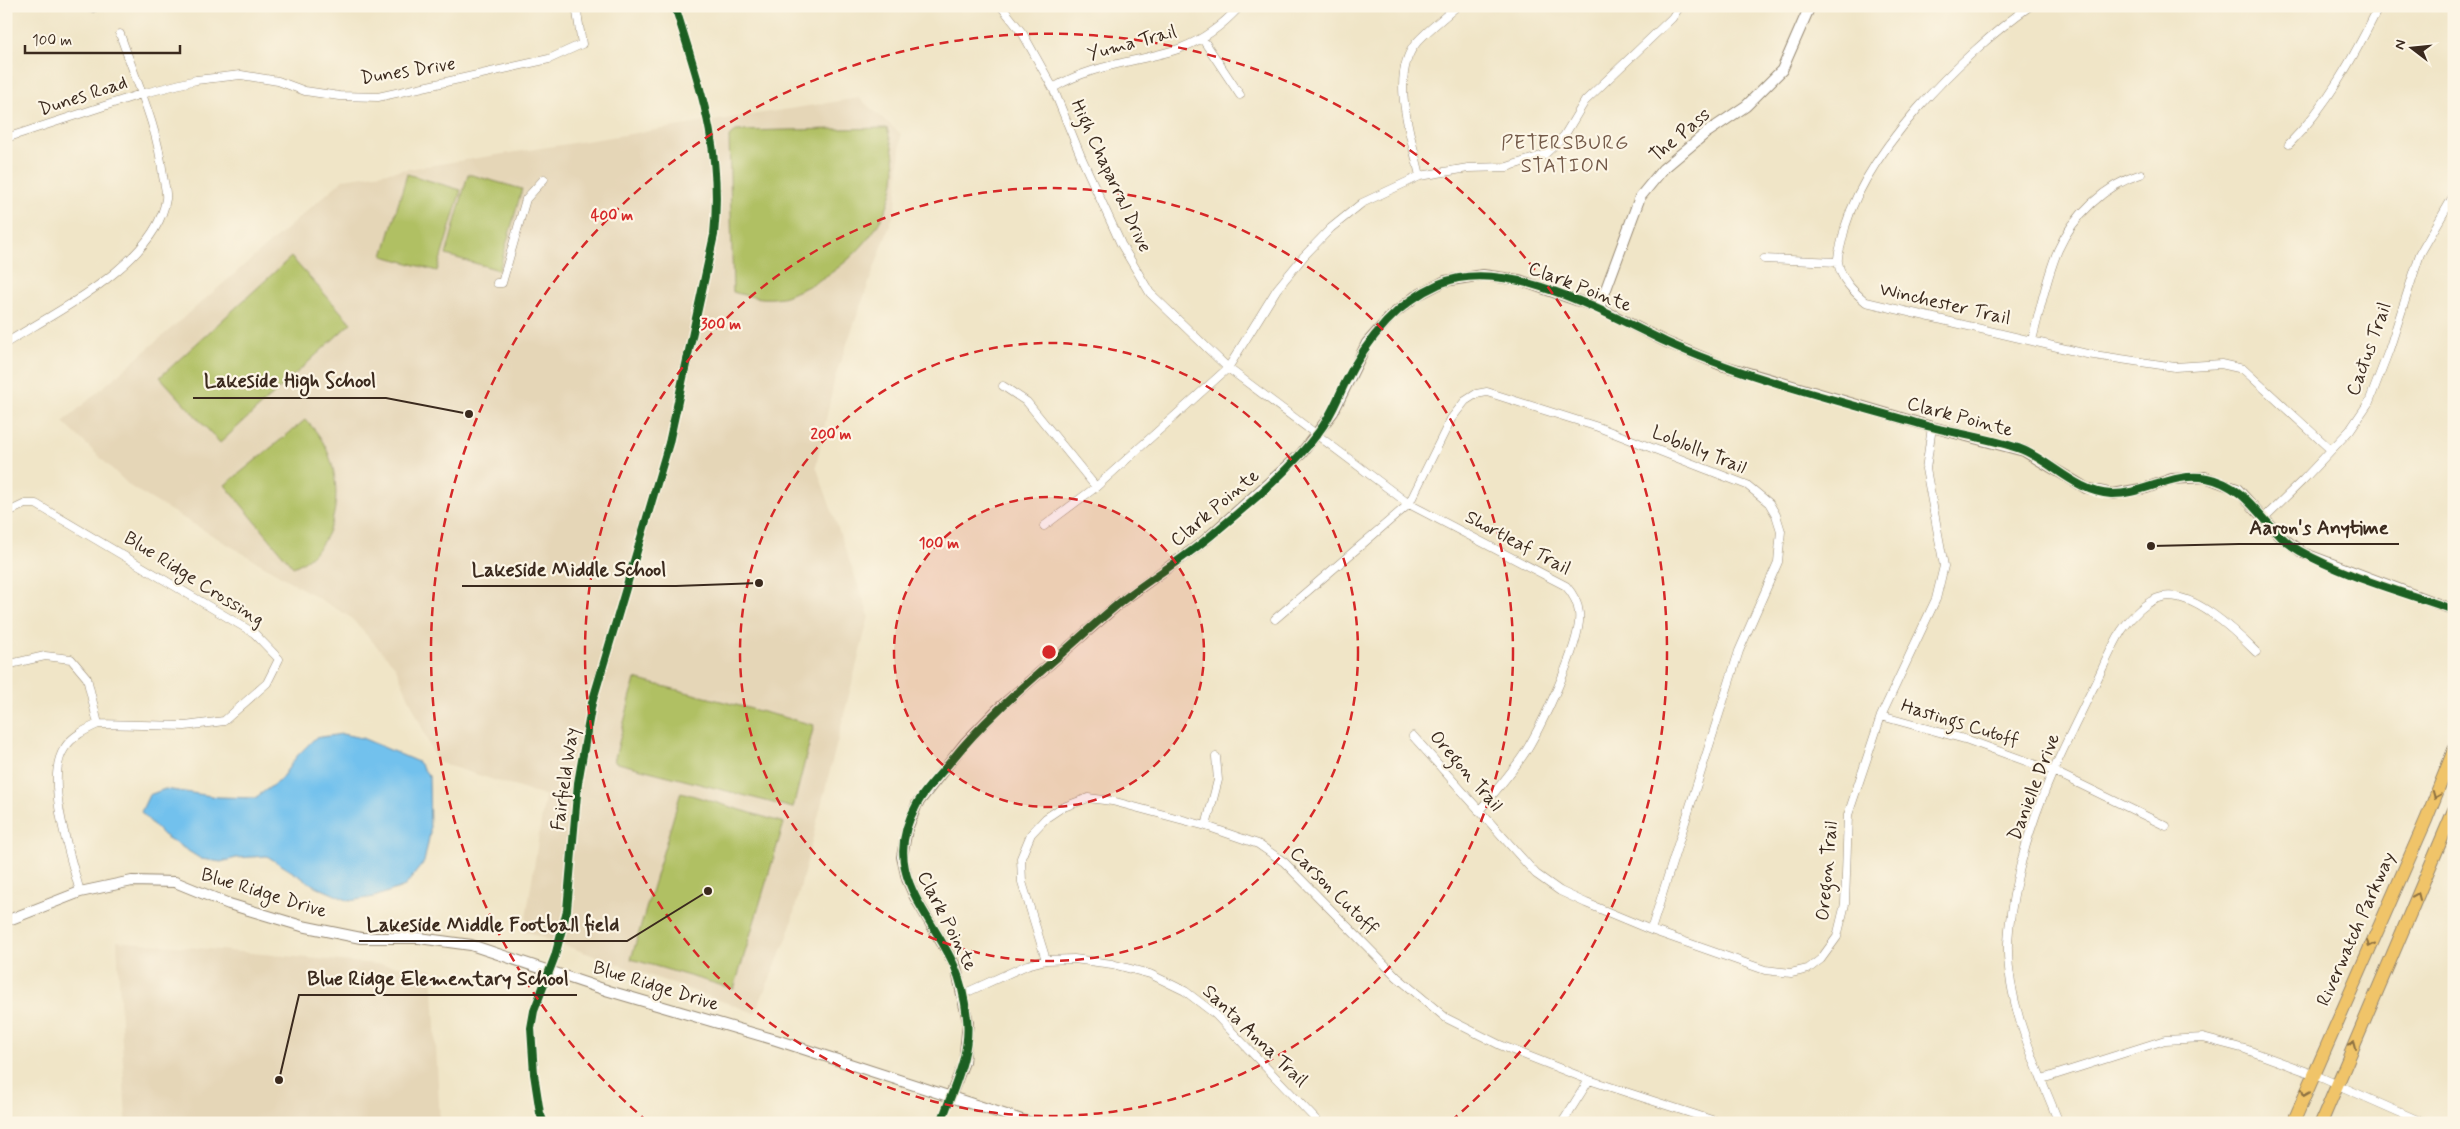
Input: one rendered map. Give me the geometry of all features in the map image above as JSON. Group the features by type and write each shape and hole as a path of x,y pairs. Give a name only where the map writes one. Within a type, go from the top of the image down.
{"main road":[{"name":"Riverwatch Parkway","path":"2293,1123 2426,820 2454,750"},
{"path":"2321,1123 2454,810"}],"street":[{"path":"85,6 93,8 96,6"},
{"name":"Dunes Drive","path":"141,94 196,80 241,75 278,81 305,91 339,96 378,96 540,62 582,44 576,6"},
{"name":"Fairfield Way","path":"544,1123 540,1113 534,1074 530,1028 567,910 578,783 592,702 669,443 714,235 717,205 716,167 710,126 675,6"},
{"name":"High Chaparral Drive","path":"1000,6 1023,34 1053,88 1082,159 1121,244 1150,293 1228,368 1318,434"},
{"name":"Yuma Trail","path":"1053,88 1073,76 1181,48 1202,38 1225,22 1240,6"},
{"path":"1420,176 1403,94 1402,71 1416,43 1457,6"},
{"path":"1044,526 1096,487 1228,368 1278,289 1304,256 1331,228 1362,203 1420,176 1468,168 1506,166 1544,155 1564,136 1586,101 1672,18 1680,6"},
{"name":"The Pass","path":"1599,308 1640,197 1663,168 1706,133 1746,106 1782,70 1810,6"},
{"path":"2289,144 2312,121 2367,30 2379,6"},
{"path":"1764,259 1838,262 1844,229 1853,206 1874,166 1901,127 1962,63 2026,8"},
{"path":"6,343 96,288 145,245 158,226 166,197 158,140 120,34"},
{"path":"1202,38 1240,95"},
{"name":"Dunes Road","path":"6,138 141,94"},
{"path":"2032,340 2058,250 2075,221 2102,194 2123,179 2141,174"},
{"path":"497,283 502,283 526,198 544,179"},
{"name":"Cactus Trail","path":"2264,517 2303,480 2330,449 2350,430 2369,402 2389,350 2420,254 2454,195"},
{"name":"Winchester Trail","path":"1838,262 1847,286 1866,302 2087,354 2175,367 2220,364 2243,369 2330,449"},
{"name":"Clark Pointe","path":"951,1095 964,1062 968,1022 956,967 914,897 907,879 902,857 907,829 917,804 965,743 998,709 1122,601 1202,542 1276,478 1318,434 1333,412 1367,343 1391,316 1410,301 1445,280 1483,275 1519,280 1599,308 1666,342 1721,365 1932,427 2024,450 2086,488 2113,494 2146,488 2172,480 2204,477 2237,489 2280,536 2303,552 2333,566 2454,610"},
{"path":"1004,386 1027,402 1096,487"},
{"name":"Loblolly Trail","path":"1275,619 1408,504 1451,418 1465,401 1476,394 1487,392 1598,427 1747,485 1768,503 1776,515 1781,531 1778,562 1739,651 1651,930"},
{"name":"Oregon Trail","path":"1414,736 1536,874 1560,891 1651,930 1765,970 1791,972 1808,969 1822,959 1837,937 1845,904 1848,815 1881,716 1936,599 1944,566 1926,469 1932,427"},
{"name":"Shortleaf Trail","path":"1318,434 1408,504 1566,586 1575,597 1580,614 1574,644 1560,682 1542,721 1522,757 1479,811"},
{"name":"Blue Ridge Crossing","path":"6,513 25,504 36,504 254,633 278,659 267,683 224,722 185,726 98,724"},
{"name":"Danielle Drive","path":"2059,1123 2023,1026 2010,981 2008,944 2013,902 2036,816 2053,771 2123,629 2146,604 2161,597 2174,595 2196,604 2230,627 2256,652"},
{"path":"6,665 45,656 71,658 87,678 98,724 80,732 64,749 57,764 55,781 67,842 80,892"},
{"name":"Hastings Cutoff","path":"1881,716 1968,740 2053,771 2166,826"},
{"path":"1206,826 1218,780 1216,757"},
{"name":"Carson Cutoff","path":"1046,960 1022,882 1021,858 1031,834 1046,818 1061,808 1088,798 1112,800 1206,826 1258,844 1284,862 1396,977 1446,1018 1500,1045 1589,1080 1721,1123"},
{"name":"Blue Ridge Drive","path":"6,921 80,892 132,881 175,882 229,904 302,926 361,938 419,938 471,945 609,991 776,1040 951,1095 1031,1123"},
{"name":"Santa Anna Trail","path":"963,994 1027,965 1046,960 1074,959 1112,964 1150,974 1185,992 1215,1014 1319,1123"},
{"path":"2042,1079 2164,1040 2203,1038 2245,1048 2313,1074 2424,1123"},
{"path":"1562,1123 1589,1080"},
{"path":"941,1123 951,1095"}],"shaded area":[{"path":"859,98 901,134 896,208 835,377 816,466 869,616 788,936 755,1013 524,931 545,796 437,762 395,666 350,617 131,487 63,422 344,179"},
{"path":"117,941 432,969 440,1123 126,1123"}],"green space":[{"path":"887,128 894,161 894,181 890,199 883,216 861,247 832,272 786,296 764,298 733,292 729,137 736,131"},
{"path":"407,174 461,190 437,271 383,256"},
{"path":"468,174 522,189 499,270 446,255"},
{"path":"291,257 351,323 220,443 160,377"},
{"path":"305,420 319,436 329,455 335,477 336,499 332,520 324,540 311,556 293,567 225,485"},
{"path":"635,679 814,725 793,808 614,762"},
{"path":"681,792 784,823 734,989 631,959"}],"water":[{"path":"342,734 362,738 418,762 429,776 430,833 424,862 405,886 374,897 349,901 315,886 267,856 236,858 221,862 201,859 163,835 141,812 149,795 165,789 218,797 255,798 280,780 297,756 315,738"}],"cycle path":[{"path":"544,1123 540,1113 534,1074 531,1028 534,1011 555,956 567,910 578,783 592,703 669,443 714,235 716,204 712,146 701,92 675,6"},
{"path":"941,1123 964,1058 968,1032 965,1004 954,965 921,907 905,869 903,849 907,828 920,798 963,746 1017,692 1118,604 1207,539 1280,476 1306,448 1322,427 1352,369 1371,339 1408,302 1439,284 1465,277 1494,277 1524,282 1586,304 1666,342 1729,367 1927,426 2023,450 2076,483 2099,492 2123,493 2171,480 2195,477 2207,478 2235,490 2277,532 2300,551 2336,569 2454,610"}],"place":[{"name":"Lakeside High School","path":"469,414"},
{"name":"Aaron's Anytime","path":"2151,546"},
{"name":"Lakeside Middle School","path":"759,583"},
{"name":"Lakeside Middle Football field","path":"708,891"},
{"name":"Blue Ridge Elementary School","path":"279,1080"}],"district":[{"name":"PETERSBURG STATION","path":"1565,154"}]}
